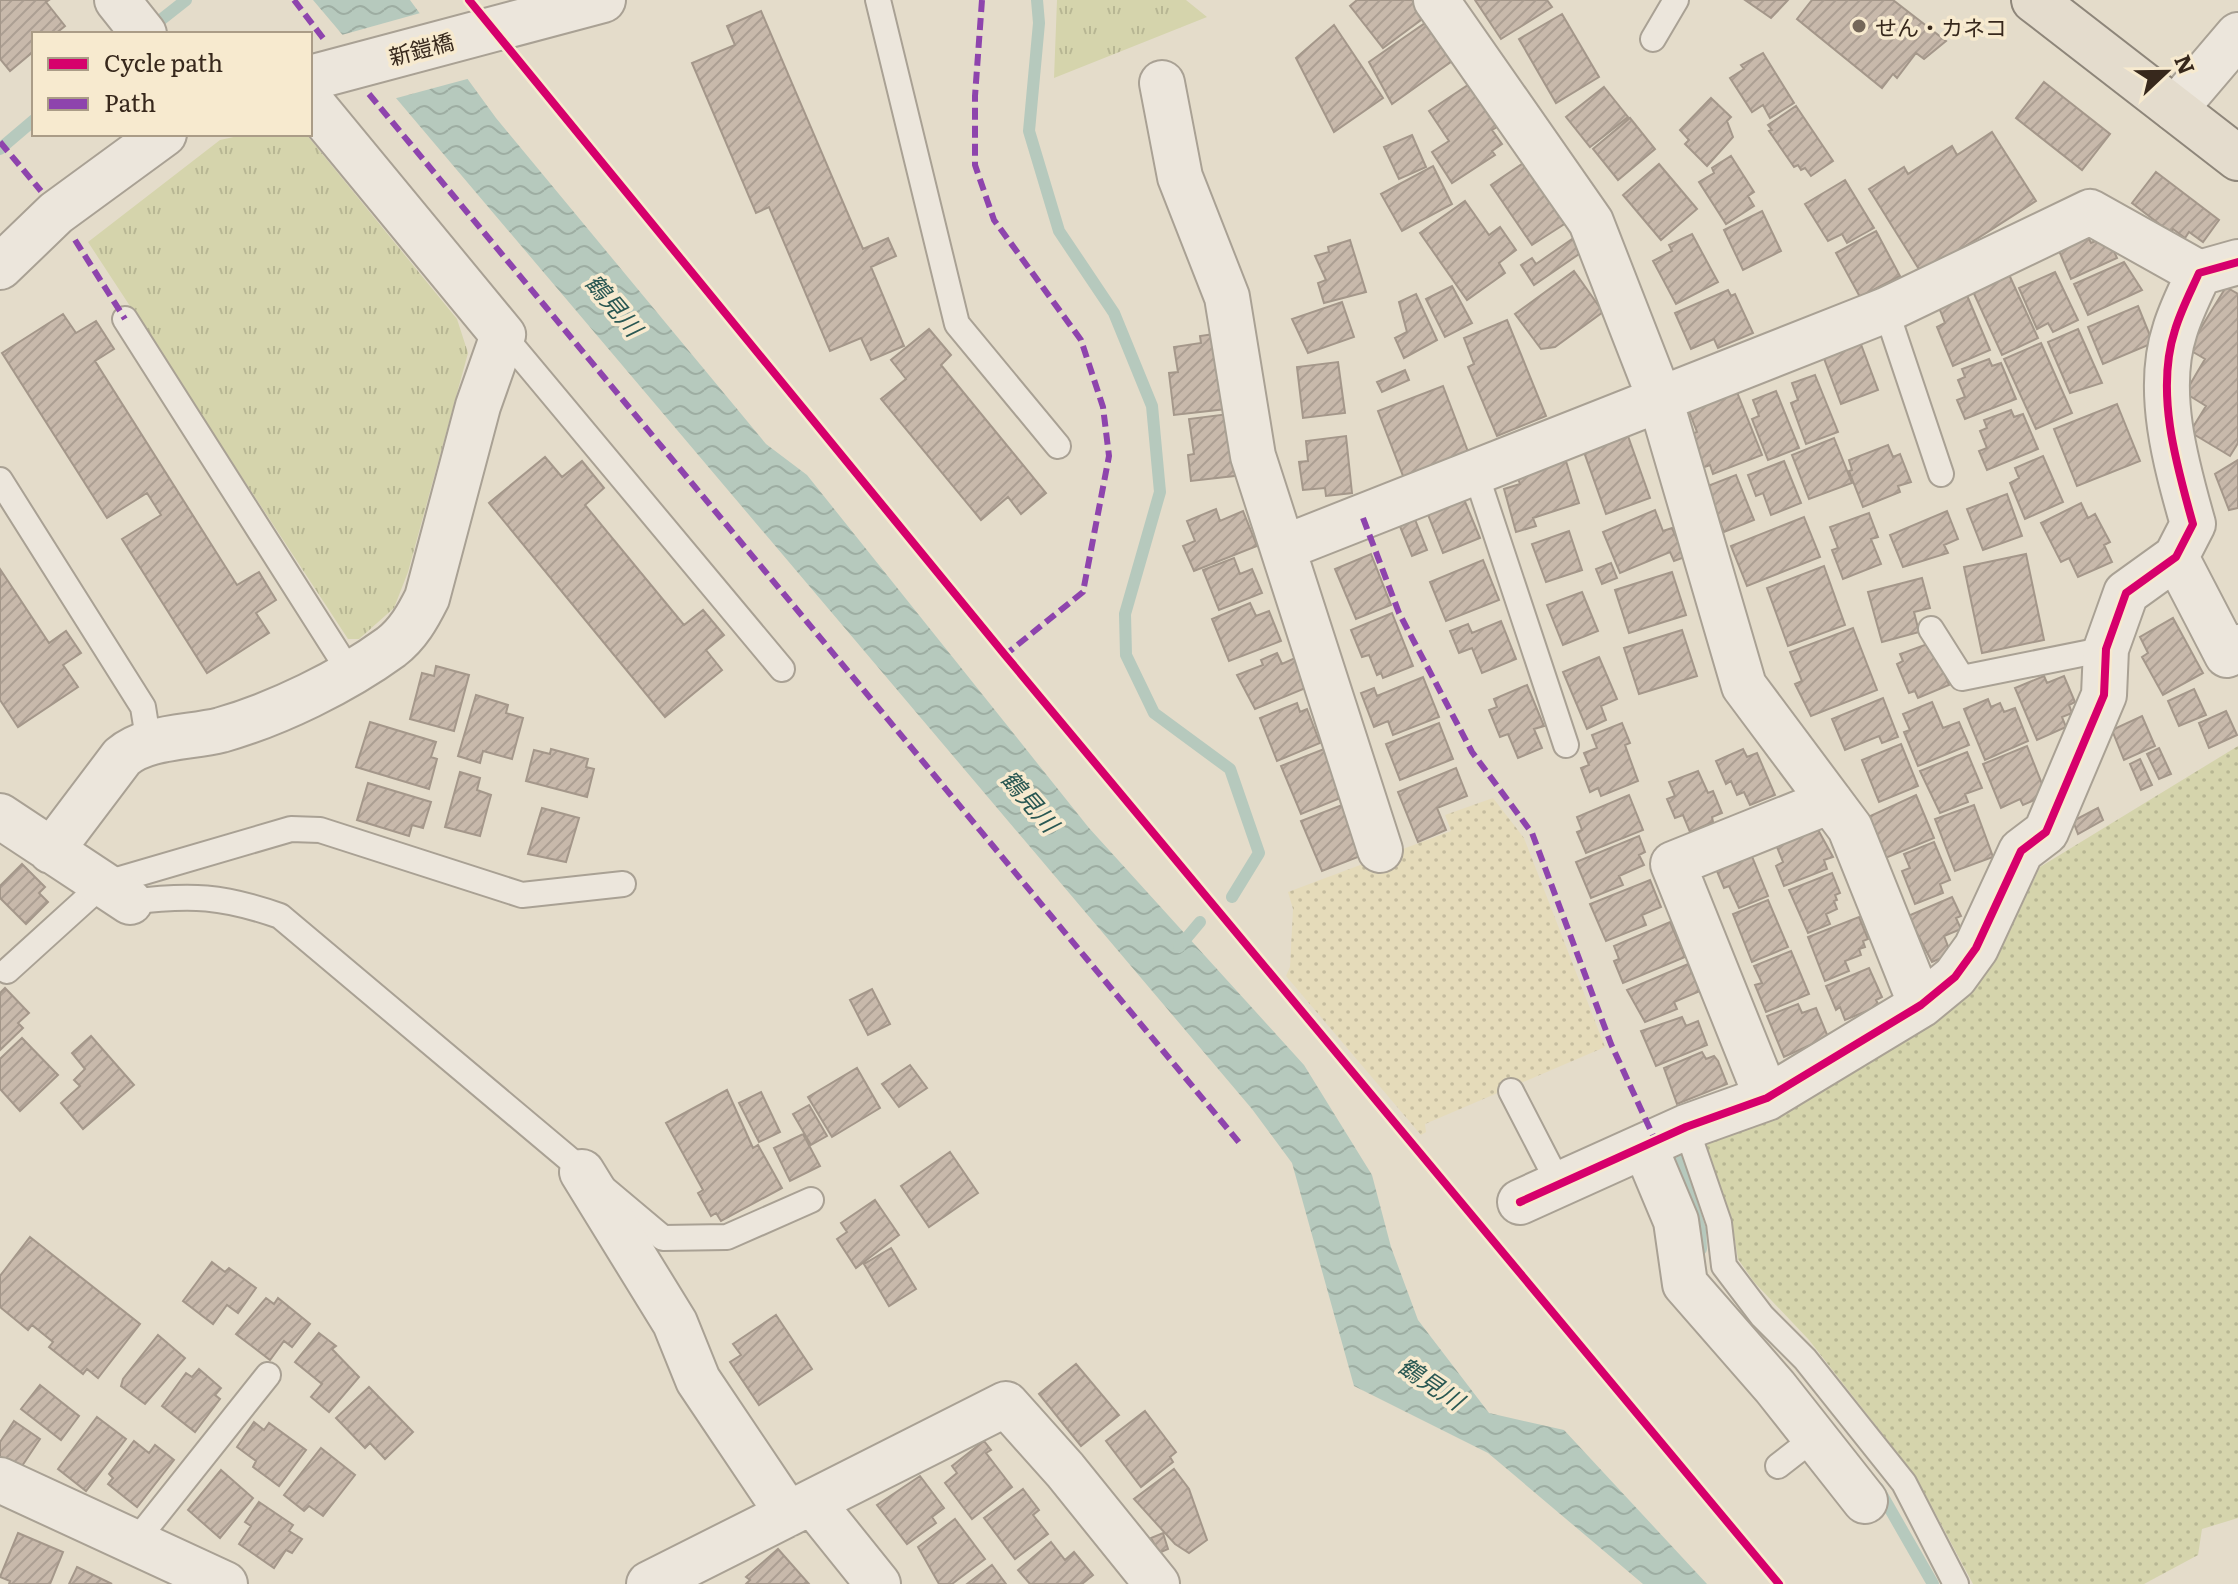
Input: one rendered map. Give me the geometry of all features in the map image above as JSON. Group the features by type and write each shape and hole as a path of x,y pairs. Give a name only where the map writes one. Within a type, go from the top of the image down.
{"main road":[{"path":"2034,0 2238,158"}],"street":[{"name":"新鎧橋","path":"312,77 603,0"},
{"path":"1436,0 1591,222 1660,399 1744,686 1850,828 1921,1005"},
{"path":"2175,109 2238,35"},
{"path":"1162,83 1180,177 1227,297 1253,456 1380,850"},
{"path":"51,851 122,757 134,747 219,730 280,711 392,646 416,621 427,598 478,406 503,335 312,103"},
{"path":"0,267 56,213 161,136"},
{"path":"1283,548 1886,310 2090,212 2218,267 2174,331 2167,378 2180,476 2193,524 2176,557 2126,593 2106,649 2104,695 2046,832 2021,851 1976,948 1955,977 1921,1005 1767,1098 1686,1127 1520,1202"},
{"path":"2176,557 2227,655 2238,647"},
{"path":"1767,1098 1673,864 1830,801"},
{"path":"4,826 51,851 116,893"},
{"path":"1645,1147 1676,1221 1685,1284 1775,1387 1865,1501"},
{"path":"582,1172 675,1323 698,1380 800,1508 878,1584"},
{"path":"649,1584 1006,1404 1065,1470 1157,1584"},
{"path":"0,1480 225,1584"}],"lane":[{"path":"878,0 957,324 1058,446"},
{"path":"1653,39 1676,0"},
{"path":"1886,310 1941,474"},
{"path":"125,319 349,671"},
{"path":"503,335 782,669"},
{"path":"1476,474 1566,745"},
{"path":"0,480 143,707 149,744"},
{"path":"1931,629 1962,678 2106,649"},
{"path":"7,971 116,893 291,829 320,830 522,895 623,884"},
{"path":"116,893 233,899 280,916 663,1238 727,1237 811,1200"},
{"path":"1511,1091 1559,1184"},
{"path":"1686,1127 1719,1223 1724,1266 1762,1316 1805,1359 1904,1483 1956,1584"},
{"path":"135,1542 268,1375"},
{"path":"1778,1466 1814,1438"}],"shaded area":[{"path":"1493,798 1524,838 1605,1047 1425,1124 1426,1132 1421,1135 1286,976 1290,967 1293,909 1288,892 1451,831 1445,815"}],"green space":[{"path":"1057,0 1186,0 1207,17 1054,78"},
{"path":"238,136 308,136 457,319 468,353 408,572 394,608 359,639 348,639 88,242 220,140"},
{"path":"2238,746 2238,1518 2202,1529 2198,1555 2144,1584 1973,1584 1916,1477 1809,1340 1754,1282 1738,1259 1732,1222 1702,1135 1973,987 2001,950 2040,867"}],"water":[{"name":"鶴見川","path":"313,0 410,0 496,118 766,444 807,475 1089,828 1304,1065 1372,1175 1391,1247 1418,1320 1489,1413 1564,1430 1707,1584 1643,1584 1488,1453 1354,1386 1292,1163 1252,1109"}],"pier":[{"path":"424,12 471,78 393,99 338,36"}],"building":[{"path":"0,0 49,0 46,2 65,26 58,32 32,32 32,53 10,71 0,59"},
{"path":"1357,0 1412,0 1425,17 1383,48 1350,6"},
{"path":"1475,0 1547,0 1552,7 1501,39"},
{"path":"1745,0 1788,0 1771,18"},
{"path":"1812,0 1893,0 1946,41 1924,59 1916,53 1897,78 1893,74 1882,88 1797,19"},
{"path":"761,11 863,249 888,238 896,256 871,267 904,346 871,360 861,338 830,351 769,207 756,213 692,63 735,45 727,26"},
{"path":"1562,14 1599,77 1556,103 1519,39"},
{"path":"1428,21 1455,59 1392,104 1369,62"},
{"path":"1334,25 1383,98 1334,132 1296,58"},
{"path":"1763,53 1794,103 1770,118 1763,105 1752,112 1730,78 1744,69 1741,65"},
{"path":"2044,82 2110,134 2082,170 2016,118"},
{"path":"1471,83 1499,126 1492,130 1502,144 1492,151 1495,155 1452,183 1432,152 1449,141 1429,111"},
{"path":"1604,87 1628,117 1590,147 1566,117"},
{"path":"1711,98 1731,117 1727,121 1733,137 1707,166 1685,144 1689,140 1680,130"},
{"path":"1796,106 1833,161 1811,176 1805,168 1794,167 1769,131 1772,130 1768,125"},
{"path":"1630,118 1655,149 1618,180 1593,149"},
{"path":"1992,132 2036,201 1922,274 1869,189 1904,167 1908,174 1952,146 1957,155"},
{"path":"1412,135 1426,167 1399,179 1384,147"},
{"path":"1731,156 1754,192 1748,196 1754,206 1726,224 1699,182 1714,173 1712,168"},
{"path":"1525,162 1566,223 1532,245 1491,185"},
{"path":"1659,164 1697,209 1661,240 1623,195"},
{"path":"1433,166 1452,204 1402,231 1381,194"},
{"path":"2156,172 2219,220 2203,242 2189,232 2185,238 2173,229 2171,233 2132,203"},
{"path":"1845,180 1874,228 1847,243 1842,234 1828,241 1805,204"},
{"path":"1465,201 1489,235 1500,227 1516,250 1499,263 1505,273 1467,300 1420,233"},
{"path":"1762,211 1781,251 1743,270 1724,230"},
{"path":"1876,231 1900,276 1860,297 1836,253"},
{"path":"2086,233 2091,243 2107,236 2117,258 2071,279 2057,246"},
{"path":"1692,234 1718,282 1676,304 1653,261 1672,251 1669,245"},
{"path":"1572,239 1582,252 1534,285 1521,265 1532,258 1536,264"},
{"path":"1350,240 1366,292 1324,303 1318,283 1326,280 1315,256 1329,252 1328,247"},
{"path":"2124,262 2142,290 2088,315 2074,284"},
{"path":"2006,268 2038,338 2002,355 1970,285"},
{"path":"1574,271 1603,312 1555,347 1541,349 1515,314"},
{"path":"2055,272 2078,320 2053,332 2048,323 2037,329 2019,288"},
{"path":"1452,286 1472,323 1445,337 1426,299"},
{"path":"2226,287 2238,294 2238,443 2230,456 2190,432 2206,406 2185,393 2205,359 2188,349"},
{"path":"1728,290 1731,296 1735,294 1753,333 1718,348 1714,339 1691,349 1675,313"},
{"path":"1966,293 1990,350 1953,366 1937,327 1945,323 1938,305"},
{"path":"1416,294 1437,340 1404,358 1395,338 1407,332 1399,302"},
{"path":"1342,302 1354,337 1308,353 1292,319"},
{"path":"2138,306 2153,343 2103,364 2088,327"},
{"path":"63,314 76,333 96,321 114,349 95,361 237,585 259,572 276,600 256,613 269,633 207,673 122,539 161,515 147,493 107,518 2,353"},
{"path":"1507,320 1546,416 1497,436 1468,367 1474,364 1464,338"},
{"path":"929,329 951,355 941,365 1046,493 1021,514 1008,497 981,520 881,399 906,379 891,360"},
{"path":"2078,329 2102,383 2070,393 2048,342"},
{"path":"1221,333 1226,409 1174,415 1169,373 1178,372 1174,347 1201,343 1200,336"},
{"path":"1859,339 1878,390 1841,404 1822,353"},
{"path":"2041,343 2072,413 2036,429 2004,359"},
{"path":"1989,359 1992,366 2001,363 2016,399 1965,419 1957,400 1965,397 1958,380 1965,377 1962,369"},
{"path":"1338,362 1345,413 1303,418 1297,367"},
{"path":"1405,370 1409,380 1382,392 1377,382"},
{"path":"1815,375 1838,432 1806,444 1791,403 1798,400 1792,383"},
{"path":"1733,382 1762,455 1713,474 1710,465 1691,472 1684,437 1697,432 1685,401"},
{"path":"1443,386 1470,457 1405,481 1378,411"},
{"path":"1776,391 1799,448 1768,460 1752,419 1759,416 1753,400"},
{"path":"2117,404 2140,461 2077,486 2054,429"},
{"path":"2011,410 2014,417 2023,414 2038,449 1987,470 1979,451 1987,448 1980,431 1987,428 1984,420"},
{"path":"1236,413 1243,475 1191,481 1188,455 1194,454 1189,419"},
{"path":"1346,436 1352,493 1326,496 1325,488 1303,490 1299,462 1308,461 1306,441"},
{"path":"1628,436 1650,498 1606,514 1584,452"},
{"path":"1834,438 1852,483 1809,499 1792,455"},
{"path":"1888,445 1893,457 1900,454 1911,482 1898,486 1900,492 1863,507 1849,471 1852,470 1849,460"},
{"path":"2043,456 2063,502 2025,519 2010,483 2019,478 2015,468"},
{"path":"545,457 562,477 582,461 604,488 585,505 684,625 703,610 724,635 706,650 722,670 665,717 489,503"},
{"path":"1565,458 1579,503 1533,518 1536,526 1516,532 1504,489 1520,484 1516,473"},
{"path":"2238,460 2238,508 2229,510 2215,474"},
{"path":"1784,461 1801,503 1771,515 1763,493 1756,496 1748,475"},
{"path":"1736,475 1754,520 1724,532 1705,487"},
{"path":"2007,494 2022,536 1983,550 1967,509"},
{"path":"1463,497 1480,538 1443,553 1427,512"},
{"path":"2081,503 2088,518 2095,514 2110,542 2104,545 2112,562 2078,577 2069,558 2061,562 2041,523"},
{"path":"1216,509 1220,521 1243,511 1257,546 1194,571 1183,546 1195,541 1187,521"},
{"path":"1655,510 1663,531 1672,528 1685,557 1674,561 1670,552 1620,573 1603,532"},
{"path":"1947,511 1958,539 1944,545 1948,553 1903,567 1890,535"},
{"path":"1869,513 1878,537 1871,539 1881,564 1843,579 1832,550 1838,548 1830,527"},
{"path":"1414,517 1427,550 1412,556 1399,524"},
{"path":"1804,517 1820,557 1747,586 1731,546"},
{"path":"1569,531 1582,570 1546,582 1532,544"},
{"path":"1371,554 1391,605 1356,619 1335,569"},
{"path":"2026,554 2044,640 1982,653 1964,567"},
{"path":"1234,558 1240,574 1252,569 1262,593 1219,610 1203,570"},
{"path":"1483,560 1499,600 1446,621 1430,582"},
{"path":"1611,563 1617,578 1602,584 1596,569"},
{"path":"1824,566 1845,625 1788,646 1767,588"},
{"path":"0,569 49,643 66,631 81,653 63,665 78,687 18,727 0,700"},
{"path":"1672,572 1686,615 1629,633 1615,590"},
{"path":"1922,578 1930,608 1914,612 1919,632 1882,642 1868,592"},
{"path":"1582,592 1598,631 1563,645 1547,605"},
{"path":"1250,603 1256,616 1269,611 1281,641 1229,661 1212,619"},
{"path":"1392,613 1413,666 1383,678 1381,673 1377,675 1369,655 1362,657 1351,630"},
{"path":"2173,618 2203,673 2163,695 2142,657 2148,653 2140,637"},
{"path":"1501,621 1516,659 1482,673 1472,648 1459,653 1450,631 1468,624 1472,633"},
{"path":"1853,628 1877,690 1811,716 1795,684 1802,681 1790,652"},
{"path":"1682,630 1697,676 1639,694 1624,648"},
{"path":"1933,642 1949,685 1918,698 1915,691 1909,693 1897,664 1903,661 1900,654"},
{"path":"1277,653 1282,664 1295,658 1308,687 1255,709 1237,675 1263,665 1261,660"},
{"path":"1599,657 1617,699 1601,706 1606,720 1587,729 1563,672"},
{"path":"436,666 469,675 454,731 410,719 422,673 434,676"},
{"path":"2044,676 2047,683 2064,676 2075,702 2069,705 2072,713 2062,717 2066,727 2037,740 2015,688"},
{"path":"1423,677 1439,717 1393,735 1388,721 1374,727 1361,693 1374,688 1377,696"},
{"path":"1527,685 1544,726 1534,729 1542,748 1518,758 1508,734 1500,737 1489,710 1497,707 1494,699"},
{"path":"2194,689 2206,715 2179,726 2168,701"},
{"path":"476,695 508,705 506,713 523,718 512,759 483,751 480,763 458,756"},
{"path":"1883,698 1898,737 1882,743 1879,736 1845,750 1832,719"},
{"path":"1988,699 1991,707 2000,703 2004,712 2015,708 2028,741 1985,760 1964,709"},
{"path":"1932,702 1943,728 1959,722 1969,745 1918,766 1904,732 1910,730 1903,714"},
{"path":"1297,703 1300,712 1307,709 1320,743 1277,761 1260,718"},
{"path":"2226,711 2237,735 2209,748 2199,723"},
{"path":"2142,716 2155,746 2124,760 2112,730"},
{"path":"370,722 436,742 431,757 437,759 429,789 356,767"},
{"path":"1439,723 1453,759 1400,780 1386,744"},
{"path":"1622,723 1630,743 1625,745 1638,781 1601,796 1598,788 1590,792 1581,768 1589,765 1584,753 1597,748 1592,735"},
{"path":"1901,744 1918,786 1879,802 1862,760"},
{"path":"2027,746 2042,784 2037,799 2023,805 2020,799 2001,808 1983,764"},
{"path":"2159,748 2171,774 2159,779 2147,754"},
{"path":"551,749 588,759 586,767 594,769 587,797 526,781 534,750 550,754"},
{"path":"1324,749 1343,797 1301,814 1281,766"},
{"path":"1743,749 1747,757 1757,753 1775,795 1750,805 1744,792 1737,795 1731,781 1726,784 1716,761"},
{"path":"1967,752 1982,788 1965,794 1968,802 1940,813 1920,771"},
{"path":"2140,759 2152,785 2141,790 2130,764"},
{"path":"1456,768 1467,796 1437,808 1446,830 1418,842 1398,792"},
{"path":"1698,771 1708,793 1713,791 1722,813 1712,817 1713,822 1690,832 1683,815 1675,818 1667,799 1675,796 1669,782"},
{"path":"460,772 480,778 477,790 491,795 480,836 445,827"},
{"path":"368,783 431,802 423,828 412,825 409,836 357,820"},
{"path":"1629,795 1643,830 1586,853 1577,832 1582,830 1577,817"},
{"path":"1916,795 1934,838 1883,859 1866,818"},
{"path":"1342,805 1363,855 1322,871 1301,821"},
{"path":"1974,805 1993,857 1955,871 1935,819"},
{"path":"542,808 579,818 566,862 528,854"},
{"path":"2098,808 2103,820 2078,834 2073,821"},
{"path":"1816,826 1833,857 1824,860 1827,869 1784,886 1776,866 1783,862 1775,842"},
{"path":"1639,836 1645,852 1639,855 1644,865 1619,876 1623,885 1591,898 1576,862"},
{"path":"1934,842 1950,880 1940,884 1943,893 1915,904 1902,871 1910,868 1904,854"},
{"path":"1749,849 1768,896 1739,908 1729,886 1724,888 1714,864"},
{"path":"22,864 45,887 39,893 48,902 26,924 0,898 0,886"},
{"path":"1832,873 1840,893 1835,895 1837,909 1826,914 1830,924 1808,933 1789,890"},
{"path":"1650,880 1661,907 1642,915 1646,925 1606,941 1590,904"},
{"path":"1952,897 1961,916 1956,918 1961,929 1944,936 1951,954 1932,962 1908,916"},
{"path":"1768,900 1788,947 1752,962 1733,914"},
{"path":"1859,917 1868,939 1863,941 1865,947 1859,949 1861,955 1845,961 1849,971 1825,981 1808,937"},
{"path":"1670,922 1685,957 1623,983 1614,961 1619,959 1614,946"},
{"path":"1791,951 1809,994 1766,1012 1755,985 1762,983 1754,966"},
{"path":"1688,964 1700,991 1674,1002 1677,1009 1645,1022 1627,990"},
{"path":"1869,968 1882,997 1876,1000 1879,1006 1845,1020 1840,1007 1836,1010 1826,986"},
{"path":"5,988 29,1013 18,1023 23,1028 0,1050 0,993"},
{"path":"872,989 890,1024 868,1035 850,1000"},
{"path":"1798,1004 1802,1013 1816,1008 1828,1037 1784,1057 1767,1016"},
{"path":"1682,1017 1686,1026 1698,1021 1707,1045 1656,1066 1641,1031"},
{"path":"91,1036 134,1085 83,1129 61,1103 80,1086 74,1080 85,1069 72,1053"},
{"path":"22,1038 58,1075 20,1111 0,1089 0,1059"},
{"path":"1702,1052 1706,1059 1714,1056 1718,1061 1727,1084 1677,1104 1664,1068"},
{"path":"910,1065 927,1088 899,1107 882,1084"},
{"path":"857,1068 880,1108 832,1137 808,1097"},
{"path":"727,1090 753,1148 758,1145 782,1188 721,1221 716,1213 711,1216 698,1193 703,1190 666,1123"},
{"path":"761,1092 780,1132 759,1142 739,1103"},
{"path":"809,1105 827,1136 811,1145 793,1114"},
{"path":"803,1134 820,1166 790,1181 774,1148"},
{"path":"950,1152 978,1193 929,1227 901,1186"},
{"path":"875,1200 899,1235 856,1268 837,1239 847,1232 841,1223"},
{"path":"30,1237 140,1324 98,1378 87,1369 83,1374 49,1347 53,1342 32,1325 28,1330 0,1307 0,1276"},
{"path":"891,1248 916,1289 889,1306 864,1264"},
{"path":"212,1262 225,1272 229,1268 256,1288 238,1313 227,1305 213,1324 183,1301"},
{"path":"266,1298 274,1304 278,1298 310,1324 292,1347 284,1341 270,1360 236,1334"},
{"path":"776,1315 812,1369 759,1405 730,1362 741,1355 733,1344"},
{"path":"319,1333 336,1346 332,1349 359,1377 329,1412 311,1397 322,1384 295,1362"},
{"path":"158,1335 185,1358 145,1404 121,1386 123,1379"},
{"path":"1076,1364 1119,1415 1081,1446 1039,1394"},
{"path":"199,1369 221,1388 215,1395 220,1399 195,1432 162,1406 186,1373 192,1377"},
{"path":"40,1385 79,1416 61,1440 21,1409"},
{"path":"369,1387 413,1432 385,1459 370,1443 365,1448 336,1418"},
{"path":"1145,1411 1176,1452 1170,1457 1173,1462 1141,1487 1106,1441"},
{"path":"97,1417 126,1439 86,1491 58,1469"},
{"path":"14,1421 40,1439 14,1478 0,1469 0,1442"},
{"path":"254,1422 264,1430 269,1423 306,1450 279,1486 253,1467 256,1461 237,1447"},
{"path":"134,1441 149,1453 155,1445 174,1460 137,1507 108,1484 113,1478 109,1474"},
{"path":"984,1441 991,1450 986,1453 1012,1487 972,1519 945,1483 957,1473 952,1466"},
{"path":"321,1448 355,1475 323,1516 309,1506 304,1511 284,1495"},
{"path":"1174,1469 1189,1489 1207,1540 1189,1553 1175,1544 1134,1499"},
{"path":"221,1470 253,1498 220,1538 188,1510"},
{"path":"920,1476 944,1508 932,1517 936,1523 907,1544 877,1505"},
{"path":"1023,1489 1039,1510 1033,1515 1048,1534 1015,1559 984,1518"},
{"path":"259,1502 293,1525 289,1531 302,1539 292,1553 286,1550 274,1568 239,1544 251,1526 245,1522"},
{"path":"955,1519 985,1559 952,1584 939,1584 918,1547"},
{"path":"18,1533 63,1552 50,1584 9,1584 10,1581 0,1577"},
{"path":"1163,1533 1168,1549 1159,1553 1151,1538"},
{"path":"1051,1542 1065,1560 1074,1552 1093,1575 1082,1584 1030,1584 1018,1570"},
{"path":"778,1549 809,1584 746,1584 750,1580 746,1577"},
{"path":"992,1565 1006,1584 967,1584"},
{"path":"77,1567 112,1584 69,1584"}],"waterway":[{"path":"148,30 186,0"},
{"path":"1037,0 1039,23 1029,131 1059,231 1114,313 1152,406 1160,492 1125,614 1126,655 1154,713 1230,769 1259,853 1232,897"},
{"path":"0,149 32,122"},
{"path":"1179,947 1200,922"},
{"path":"1677,1159 1700,1229 1701,1249"},
{"path":"1878,1488 1933,1584"}],"marked path":[{"path":"294,0 326,42"},
{"path":"982,0 975,96 975,165 994,220 1081,340 1103,407 1109,456 1083,592 1005,655"},
{"path":"369,94 1242,1146"},
{"path":"0,142 41,191"},
{"path":"75,240 125,319"},
{"path":"1363,518 1399,613 1472,752 1532,833 1611,1044 1656,1142"}],"cycle path":[{"path":"469,0 1005,655 1779,1584"},
{"path":"1520,1202 1686,1127 1767,1098 1921,1005 1955,977 1976,948 2021,851 2046,832 2104,695 2106,649 2126,593 2176,557 2193,524 2170,427 2167,402 2169,353 2177,323 2199,273 2238,262"}],"place":[{"name":"せん・カネコ","path":"1859,26"}]}
